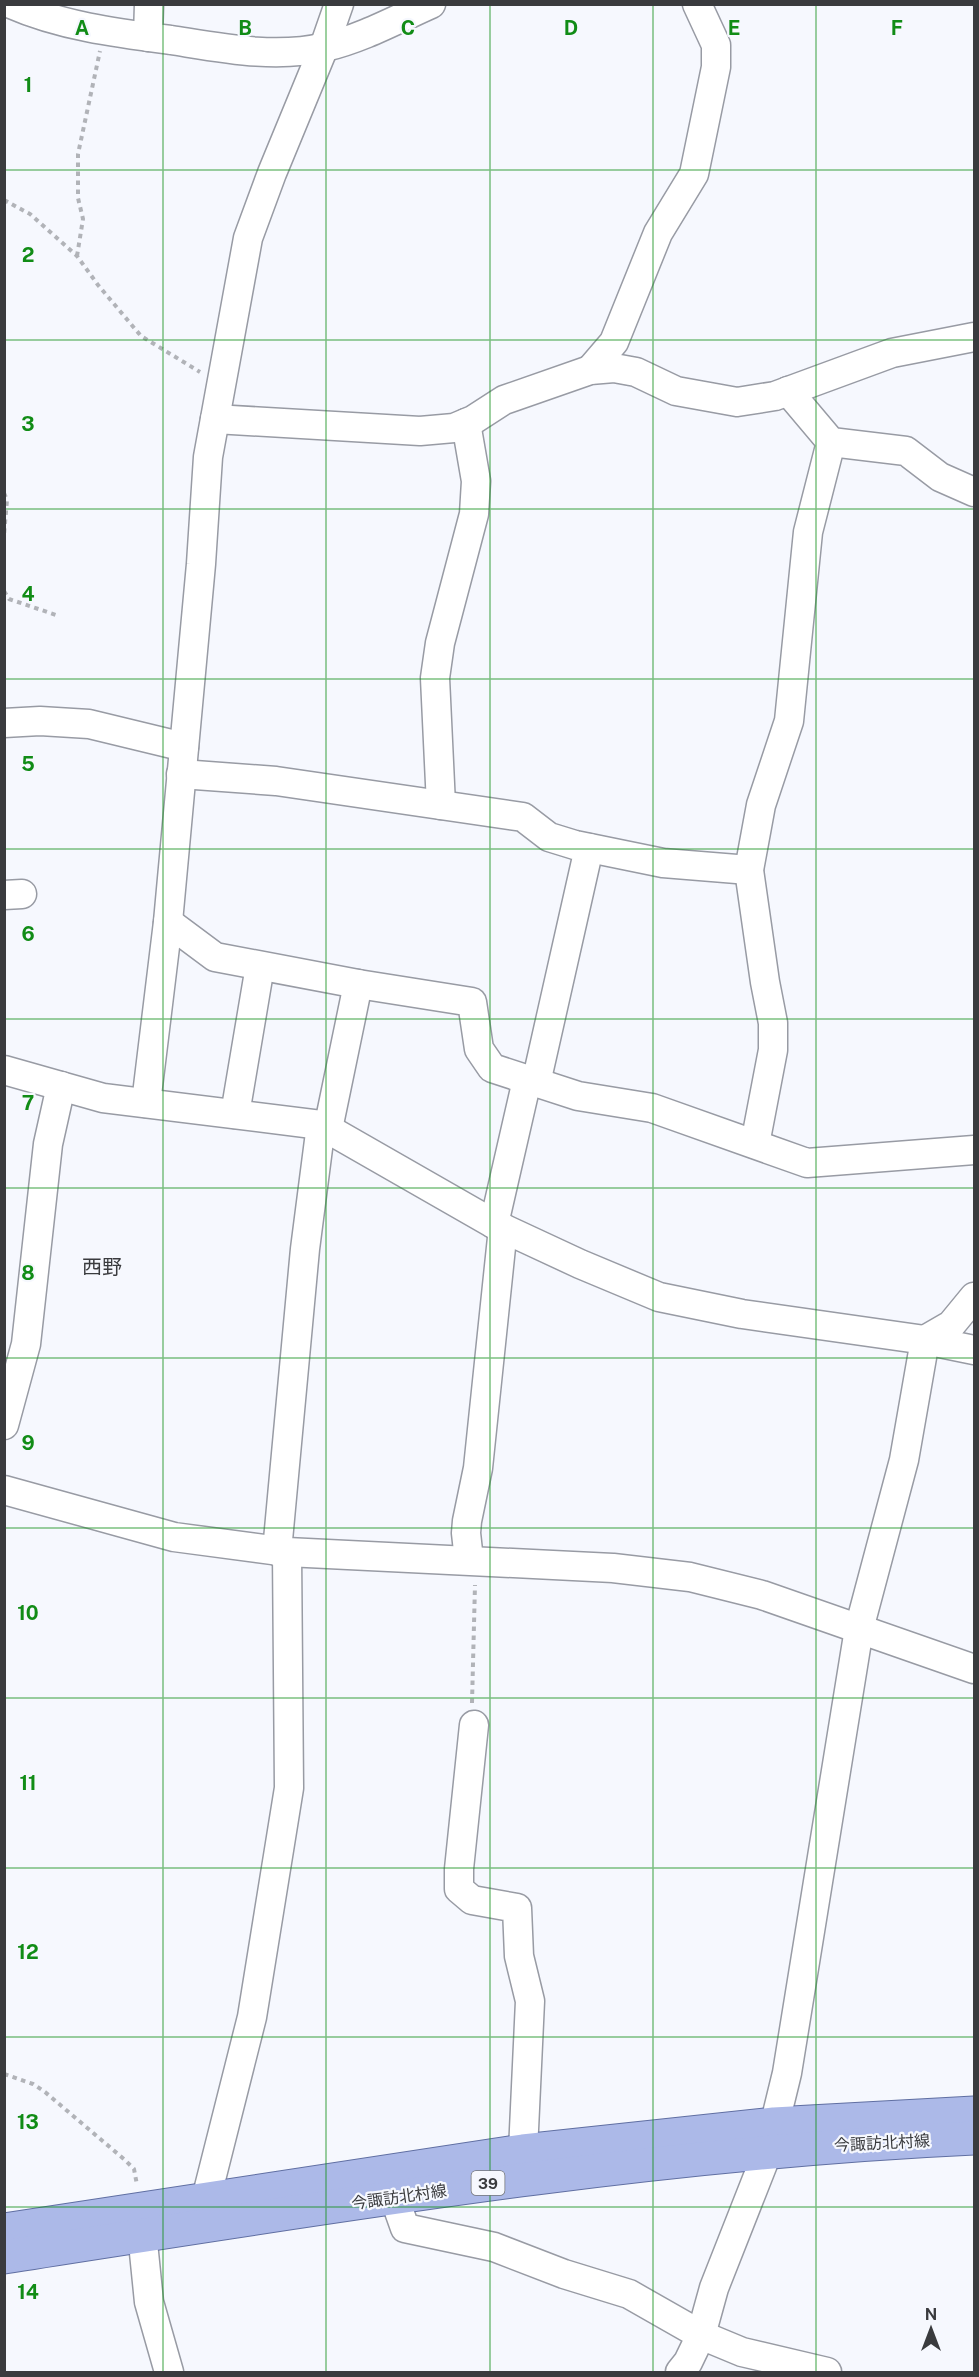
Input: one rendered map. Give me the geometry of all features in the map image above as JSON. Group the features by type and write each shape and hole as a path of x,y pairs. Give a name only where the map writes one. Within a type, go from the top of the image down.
{"main road":[{"name":"今諏訪北村線","path":"4,2257 142,2222 206,2199 523,2151 771,2137 975,2113"},
{"name":"今諏訪北村線","path":"4,2230 142,2222 394,2197 609,2168 771,2137 975,2138"}],"street":[{"path":"11,4 38,16 148,37 235,50 279,52 324,47 367,33 431,4"},
{"path":"148,37 149,4"},
{"path":"146,1103 168,922 201,564 208,457 248,238 339,4"},
{"path":"590,370 614,342 658,233 694,174 716,67 716,45 697,4"},
{"path":"215,419 420,430 454,428 504,400 590,370 614,368 636,372 676,391 709,399 736,402 775,396 892,353 975,337"},
{"path":"788,391 831,442 906,451 940,477 975,492"},
{"path":"441,805 435,678 440,643 474,514 476,482 466,423"},
{"path":"754,1144 773,1050 773,1023 749,870 761,805 789,721 808,532 831,442"},
{"path":"4,723 40,721 89,724 183,761 276,781 523,817 549,837 589,848 663,863 749,870"},
{"path":"472,1560 466,1533 478,1468 499,1226 531,1081 589,848"},
{"path":"168,922 215,957 358,984 472,1002 479,1049 492,1068 578,1096 652,1108 807,1163 975,1150"},
{"path":"235,1114 260,966"},
{"path":"206,2199 252,2017 290,1788 282,1552 305,1248 325,1127 358,984"},
{"path":"4,1070 103,1098 325,1127 499,1226 580,1264 659,1297 742,1314 925,1340 975,1350"},
{"path":"4,1425 26,1344 48,1144 61,1086"},
{"path":"925,1340 951,1325 975,1298"},
{"path":"680,2373 701,2335 714,2288 771,2137 787,2073 859,1629 904,1460 925,1340"},
{"path":"4,1490 174,1537 282,1552 613,1568 690,1577 762,1595 975,1669"},
{"path":"474,1725 459,1869 459,1889 472,1900 517,1908 519,1956 530,2001 523,2151"},
{"path":"394,2197 405,2228 494,2247 564,2274 629,2294 701,2335 742,2352 827,2373"},
{"path":"142,2222 149,2302 169,2373"}],"path":[{"path":"77,256 83,219 78,198 78,154 105,29"},
{"path":"4,200 30,214 77,256 141,336 221,385"},
{"path":"4,494 7,500 4,535"},
{"path":"4,591 9,599 59,616"},
{"path":"472,1560 471,1694 474,1725"},
{"path":"4,2074 39,2088 134,2169 142,2222"}],"district":[{"name":"西野","path":"102,1267"}]}
